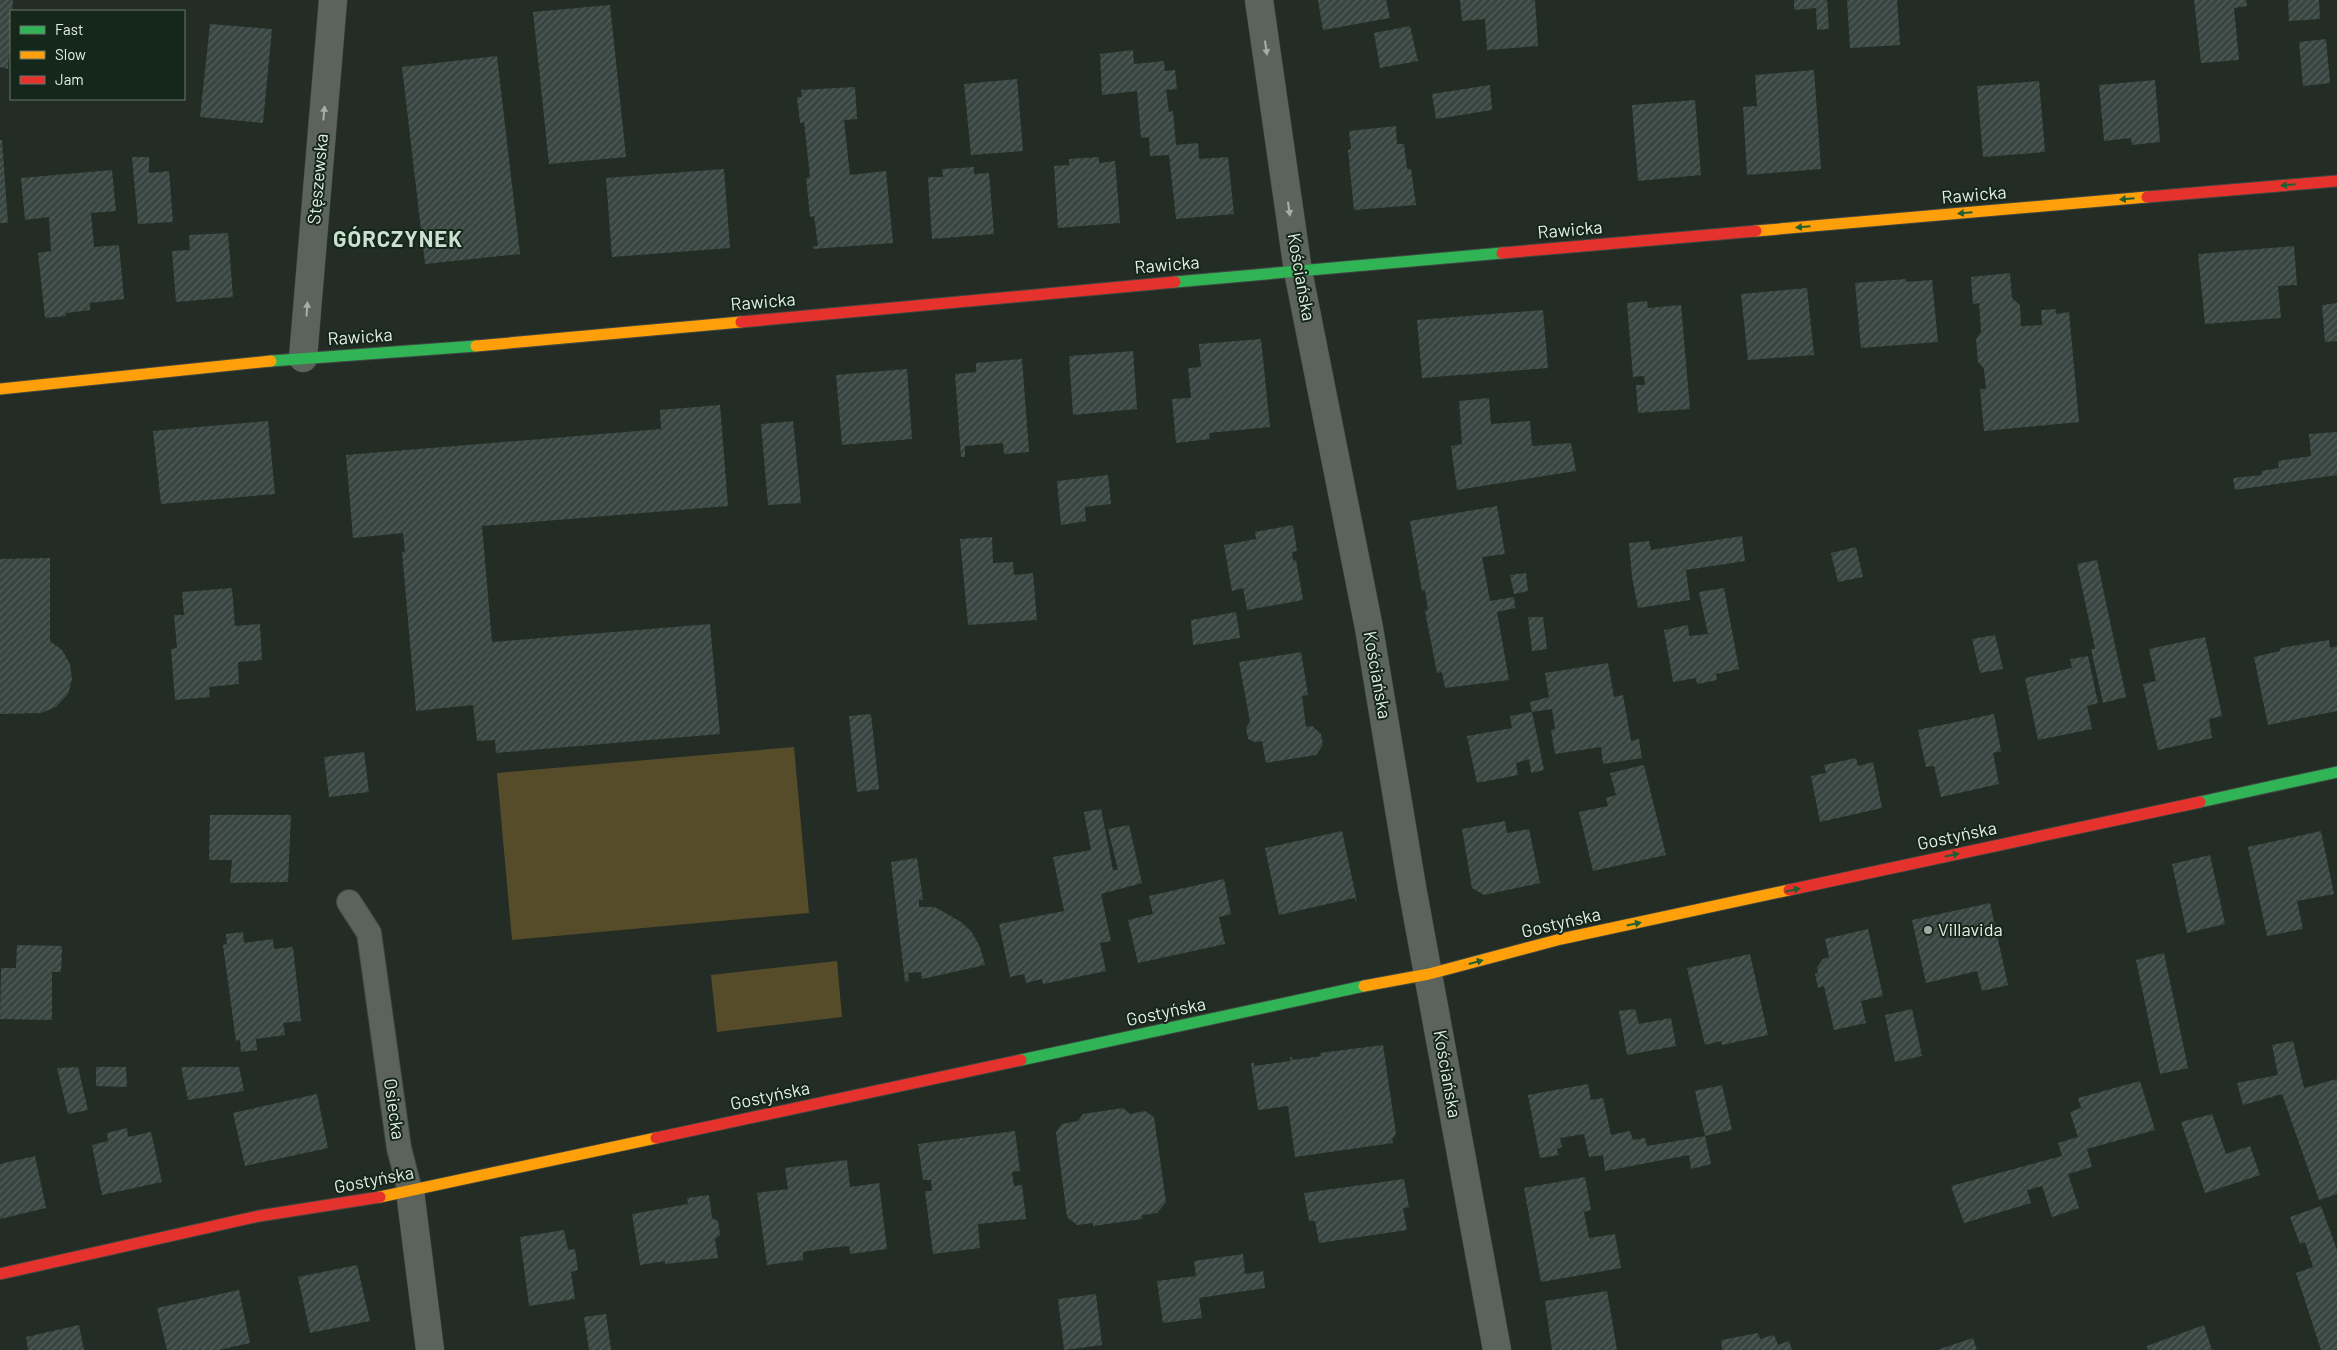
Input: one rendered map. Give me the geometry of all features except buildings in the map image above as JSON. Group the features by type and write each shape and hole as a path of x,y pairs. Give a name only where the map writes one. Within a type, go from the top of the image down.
{"street":[{"name":"Stęszewska","path":"303,358 333,0"},
{"name":"Kościańska","path":"1259,0 1298,271 1369,628 1412,886 1497,1350"},
{"name":"Rawicka","path":"0,389 303,358 449,348 1298,271 2337,181"},
{"name":"Gostyńska","path":"0,1274 259,1216 358,1202 1429,974 1561,940 2337,772"},
{"name":"Osiecka","path":"410,1191 430,1350"}],"lane":[{"name":"Osiecka","path":"349,902 369,933 399,1148 410,1191"}],"shaded area":[{"path":"794,747 809,913 512,940 497,773"},
{"path":"837,961 842,1017 717,1032 711,975"}],"traffic: fast":[{"path":"1175,282 1502,253"},
{"path":"271,361 476,346"},
{"path":"2200,802 2337,772"},
{"path":"1021,1060 1364,986"}],"traffic: slow":[{"path":"1756,231 2147,197"},
{"path":"476,346 741,322"},
{"path":"0,389 271,361"},
{"path":"1364,986 1429,974 1561,939 1789,890"},
{"path":"380,1197 656,1138"}],"traffic: jam":[{"path":"2147,197 2337,181"},
{"path":"1502,253 1756,231"},
{"path":"741,322 1175,282"},
{"path":"1789,890 2200,802"},
{"path":"656,1138 1021,1060"},
{"path":"0,1274 259,1216 380,1197"}],"place":[{"name":"Villavida","path":"1928,930"}],"district":[{"name":"GÓRCZYNEK","path":"398,239"}]}
